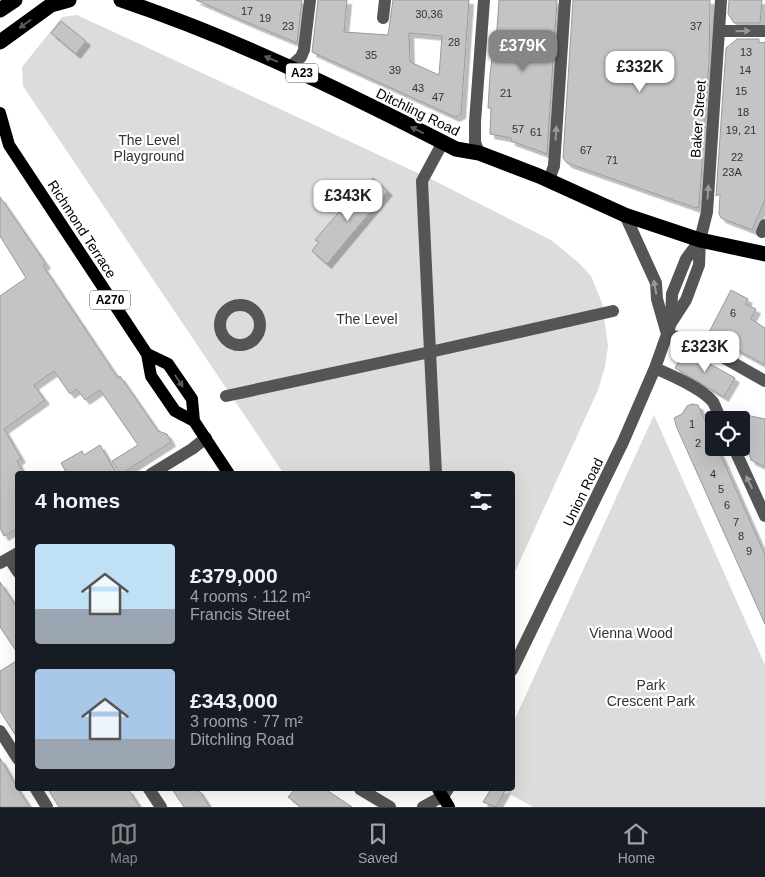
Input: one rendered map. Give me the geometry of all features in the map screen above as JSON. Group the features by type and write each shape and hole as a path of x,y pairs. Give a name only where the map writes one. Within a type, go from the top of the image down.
{"highway":[{"path":"0,10 15,0"},
{"path":"0,42 52,3 69,0"},
{"name":"Ditchling Road","path":"120,0 146,4 290,67 462,151 478,153 549,180 626,215 700,240 765,254"}],"main road":[{"name":"Richmond Terrace","path":"0,113 4,142 147,354 151,376 175,411 194,421 227,471"},
{"name":"Richmond Terrace","path":"147,354 168,364 192,399 194,421"}],"street":[{"path":"290,67 301,57 304,50 310,0"},
{"path":"383,18 385,0"},
{"path":"478,153 475,142 475,122 484,0"},
{"path":"549,180 554,166 565,0"},
{"name":"Baker Street","path":"700,240 707,212 721,31 721,0"},
{"path":"721,31 765,31"},
{"path":"436,471 422,182 443,142"},
{"path":"626,215 656,283 657,299 669,328 765,381"},
{"name":"Union Road","path":"515,664 623,442 655,368 669,328 686,300 700,265 700,240"},
{"path":"226,396 613,311"},
{"path":"655,368 676,377 704,395 713,402 717,411"},
{"path":"156,471 206,438"},
{"path":"738,456 765,516"},
{"path":"6,558 15,568"},
{"path":"0,731 15,754"},
{"path":"37,791 47,807"},
{"path":"151,791 161,807"},
{"path":"363,791 390,807"},
{"path":"423,807 445,795"}],"green space":[{"name":"The Level","path":"77,15 435,181 551,240 579,263 591,276 602,303 608,346 605,367 598,390 515,572 515,471 282,471 23,86 22,67 62,17"},
{"name":"Park Crescent Park","path":"654,415 765,665 765,807 533,807 505,791 515,791 515,719"}],"building":[{"path":"196,0 302,0 297,43 251,24"},
{"path":"318,0 347,0 344,32 388,35 393,0 469,0 461,114 455,117 312,52","holes":["409,33 442,36 439,75 410,62"]},
{"path":"499,0 557,0 547,154 511,141 511,138 490,134 491,108 488,108 490,75 494,43 496,43"},
{"path":"573,0 710,0 709,62 699,207 696,208 567,163 563,158"},
{"path":"729,0 762,0 760,23 734,23 728,14"},
{"path":"61,21 86,41 76,54 51,33"},
{"path":"737,39 759,39 759,43 765,42 765,200 752,230 721,218 719,214 720,194 716,196 726,48"},
{"path":"373,178 388,191 327,264 312,251 319,242 315,240 339,212 342,215"},
{"path":"0,197 46,264 43,266 118,378 120,376 158,431 167,434 171,442 126,471 119,471 112,461 138,445 100,390 85,400 77,389 70,394 54,371 34,385 45,400 4,429 21,458 17,461 22,471 15,471 15,530 4,536 0,528 0,296 26,278 0,236"},
{"path":"731,290 748,299 745,304 756,309 751,319 765,328 765,365 708,334"},
{"path":"685,350 735,378 724,397 675,368"},
{"path":"692,404 698,405 705,420 705,456 721,456 765,555 765,624 677,428 674,418 682,414 687,406"},
{"path":"750,416 765,419 765,467 751,460"},
{"path":"100,445 115,471 65,471 61,463 82,451 84,455"},
{"path":"0,582 15,604 15,650 0,627"},
{"path":"15,662 15,734 0,711 0,671"},
{"path":"0,758 15,784 15,791 19,791 30,807 0,807"},
{"path":"49,791 129,791 140,807 59,807"},
{"path":"173,791 199,791 210,807 184,807"},
{"path":"293,791 328,791 352,807 301,807 288,797"},
{"path":"490,791 505,791 496,807 483,802"}],"park label":[{"name":"The Level Playground","path":"149,148"},
{"name":"Vienna Wood","path":"631,633"}]}
